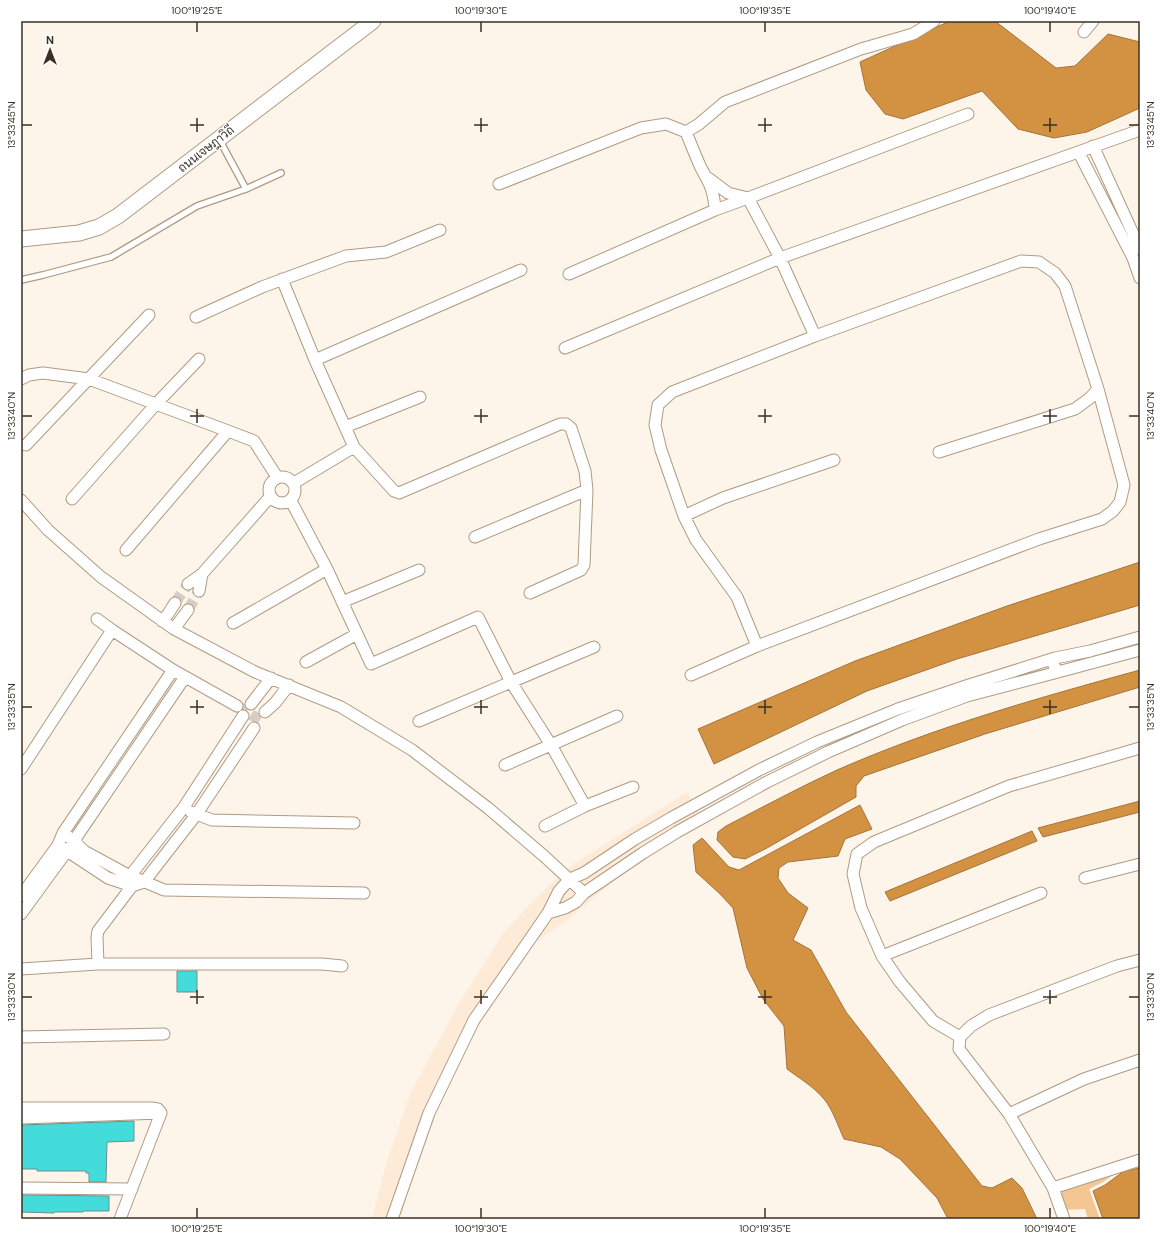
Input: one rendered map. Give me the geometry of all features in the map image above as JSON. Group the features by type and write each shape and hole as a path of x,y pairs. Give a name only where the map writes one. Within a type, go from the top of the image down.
{"street":[{"name":"ถนนเจษฎาวิถี","path":"21,239 79,232 99,227 118,216 373,21"},
{"path":"686,132 699,124 725,102 861,49 913,34 934,21"},
{"path":"1084,32 1093,21"},
{"path":"570,274 715,210 968,114"},
{"path":"499,184 641,128 666,124 686,132 702,169 708,178 714,196 715,210"},
{"path":"565,348 780,258 1079,153 1093,146 1140,130"},
{"path":"1093,146 1140,249"},
{"path":"1079,153 1133,258 1140,278"},
{"path":"708,178 728,193 748,198 780,258 815,336"},
{"path":"196,317 262,287 346,256 386,252 440,230"},
{"path":"691,675 757,646 1039,539 1102,519 1113,511 1120,502 1124,485 1098,389 1065,286 1054,273 1039,262 1021,261 815,336 672,392 658,405 655,425 661,450 684,516 696,540 737,597 757,646"},
{"path":"315,360 520,270"},
{"path":"282,279 315,360 354,447 394,491 399,493 560,424 566,424 571,428 585,471 587,490 584,565 581,570 530,593"},
{"path":"26,445 149,315"},
{"path":"72,499 156,404 199,359"},
{"path":"21,378 29,375 44,373 88,379 228,431 254,442 277,478"},
{"path":"939,452 1075,409 1090,398 1098,389"},
{"path":"345,428 420,397"},
{"path":"126,550 228,431"},
{"path":"298,481 286,478 277,478 270,484 270,497 277,503 282,504 291,500 298,481 354,447"},
{"path":"684,516 723,498 834,460"},
{"path":"476,537 587,490"},
{"path":"188,584 202,574 270,497"},
{"path":"21,500 48,530 101,577 174,629 255,672 341,707 412,750 488,808 570,879 584,893"},
{"path":"291,500 327,569 371,664 478,617 511,682 551,745 586,806"},
{"path":"233,623 327,569"},
{"path":"342,602 419,570"},
{"path":"198,591 202,574"},
{"path":"162,621 175,603"},
{"path":"174,629 188,610"},
{"path":"97,619 173,670 237,706"},
{"path":"21,769 112,630"},
{"path":"306,662 357,634"},
{"path":"392,1219 429,1112 474,1020 548,913 559,891 570,879 584,873 635,839 671,818 759,770 817,742 898,709 1055,658 1090,651 1140,637"},
{"path":"419,721 594,647"},
{"path":"548,913 565,908 576,902 584,893 677,832 767,782 828,752 902,720 968,696 1140,650"},
{"path":"1055,658 1053,662 1058,672"},
{"path":"21,914 62,848 63,833 173,670"},
{"path":"21,896 62,848 73,840 185,677"},
{"path":"251,704 271,678"},
{"path":"265,712 289,685"},
{"path":"98,964 98,931 131,881 184,807 243,716"},
{"path":"504,764 617,716"},
{"path":"144,882 196,815 254,728"},
{"path":"960,1036 933,1021 900,982 882,956 860,908 853,874 857,854 874,842 1009,786 1140,748"},
{"path":"545,826 586,806 633,787"},
{"path":"184,807 196,815 212,820 354,822"},
{"path":"671,818 668,822 669,826 677,832"},
{"path":"63,833 84,851 131,881"},
{"path":"62,848 108,878 144,882 164,890 364,893"},
{"path":"1085,878 1140,864"},
{"path":"882,956 1041,893"},
{"path":"1064,1219 1053,1188 1009,1114 959,1049 960,1036 971,1026 989,1015 1117,966 1140,960"},
{"path":"21,969 98,964 322,964 342,966"},
{"path":"21,1038 164,1034"},
{"path":"1009,1114 1084,1079 1140,1060"},
{"path":"21,1108 151,1108 158,1109 162,1113"},
{"path":"21,1118 162,1113"},
{"path":"120,1219 162,1113"},
{"path":"1053,1188 1140,1160"},
{"path":"21,1188 132,1189"}],"lane":[{"path":"219,139 246,189"},
{"path":"21,280 43,276 111,258 197,206 246,189 281,173"}],"shaded area":[{"path":"950,21 995,21 1056,68 1075,66 1108,34 1140,42 1140,108 1087,132 1054,138 1018,129 982,91 903,119 885,114 866,90 860,62"},
{"path":"1140,562 1140,605 957,659 867,691 714,764 698,729 855,661 1007,606"},
{"path":"1140,670 1140,687 985,734 864,776 856,786 856,797 745,859 733,857 717,840 718,832 726,826 795,790 837,770 911,740 987,714"},
{"path":"687,792 704,821 637,861 570,918 526,949 482,1019 436,1103 413,1169 401,1219 372,1219 387,1161 411,1092 458,1005 504,932 541,893 569,867"},
{"path":"1140,801 1140,812 1043,837 1038,828"},
{"path":"860,805 872,829 845,839 838,856 788,862 779,868 778,878 788,893 808,908 793,940 811,950 846,1012 982,1186 992,1188 1012,1178 1022,1188 1037,1219 948,1219 937,1198 900,1159 881,1147 844,1139 833,1113 824,1099 787,1069 784,1026 763,999 747,968 733,908 696,872 693,845 702,838 729,867 739,870"},
{"path":"1032,831 1037,841 890,901 885,892"},
{"path":"1123,1168 1103,1182 1089,1189 1100,1219 1088,1219 1085,1209 1064,1210 1057,1188"},
{"path":"1140,1168 1140,1219 1103,1219 1093,1191 1105,1185 1124,1171"}],"building":[{"path":"177,971 197,971 197,992 177,992"},
{"path":"134,1121 134,1141 107,1142 106,1182 89,1182 89,1173 86,1173 86,1171 37,1171 37,1169 21,1169 21,1125"},
{"path":"21,1195 109,1196 109,1211 54,1213 21,1212"}],"tunnel":[{"path":"175,603 188,584"},
{"path":"188,610 199,591"},
{"path":"237,706 260,720"}]}
